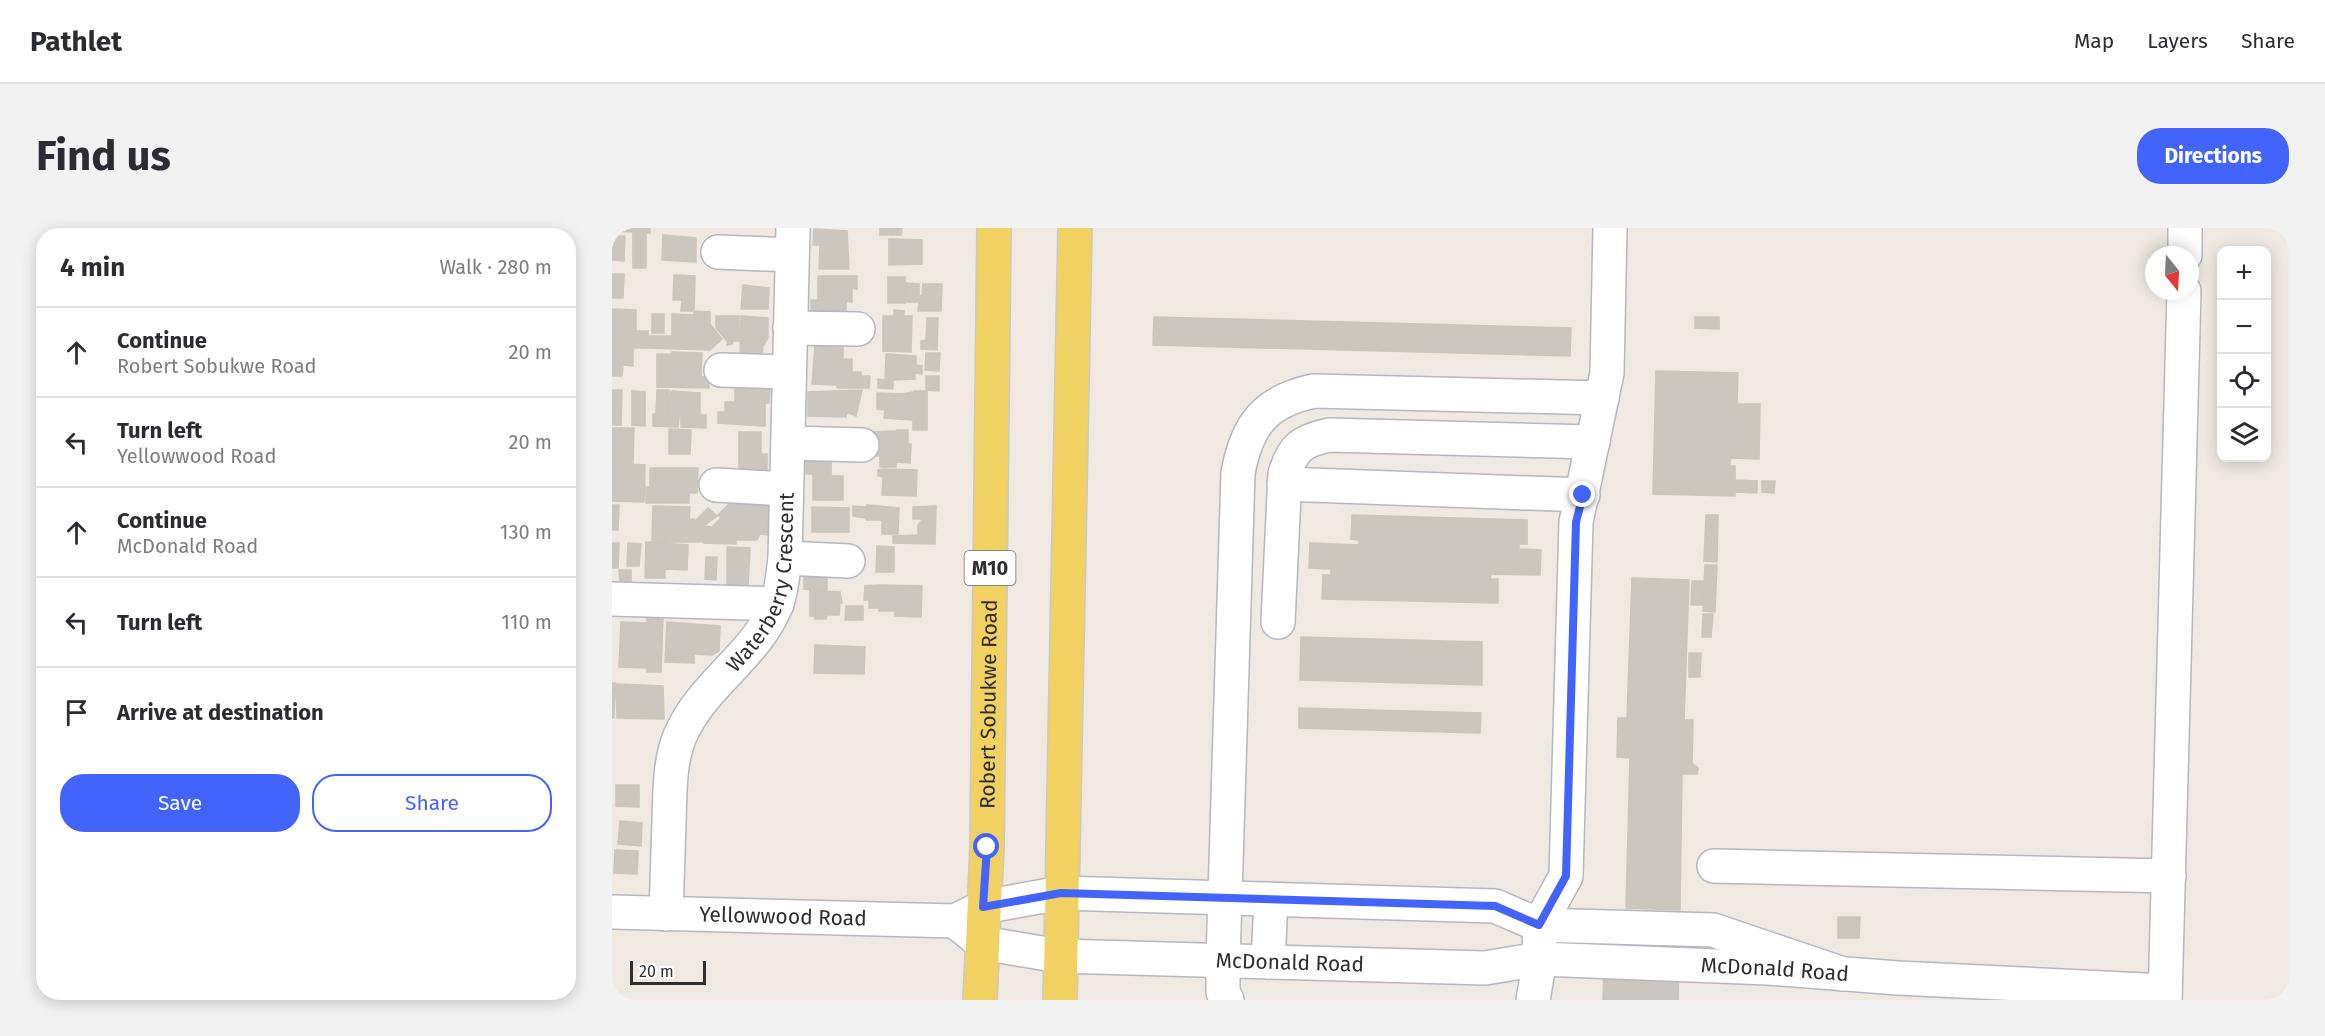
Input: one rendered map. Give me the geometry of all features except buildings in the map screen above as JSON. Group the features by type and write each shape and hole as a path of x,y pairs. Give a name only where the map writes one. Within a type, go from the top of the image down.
{"main road":[{"name":"Robert Sobukwe Road","path":"980,1000 982,943 969,914 987,847 994,228"},
{"path":"1060,1000 1059,956 1076,228"}],"street":[{"path":"1533,1000 1540,960 1539,925 1566,876 1576,522 1607,373 1610,228"},
{"path":"2185,246 2186,228"},
{"path":"718,252 792,242"},
{"name":"Waterberry Crescent","path":"666,914 670,791 679,738 689,717 700,702 760,636 777,604 785,558 792,242"},
{"path":"1843,974 1897,989 2165,996 2184,300"},
{"path":"790,328 858,329"},
{"path":"721,370 789,372"},
{"path":"1224,984 1238,473 1242,448 1252,428 1281,402 1295,395 1314,391 1602,398"},
{"path":"1278,621 1284,484 1290,459 1299,446 1311,439 1329,435 1593,442"},
{"path":"788,443 862,445"},
{"path":"1284,484 1583,495"},
{"path":"716,485 786,489"},
{"path":"785,558 848,561"},
{"path":"612,599 777,604"},
{"path":"1714,866 2169,876"},
{"name":"Yellowwood Road","path":"612,912 969,914 1061,893"},
{"name":"McDonald Road","path":"1061,893 1495,906 1539,925 1713,930 1843,974"},
{"path":"1268,962 1271,900"},
{"path":"982,943 1059,956"},
{"name":"McDonald Road","path":"1059,956 1224,984 1268,962 1485,968 1540,960 1768,968 1843,974"}],"route":[{"path":"987,847 983,907 1061,893 1495,906 1539,925 1566,876 1576,522 1583,495"}]}
